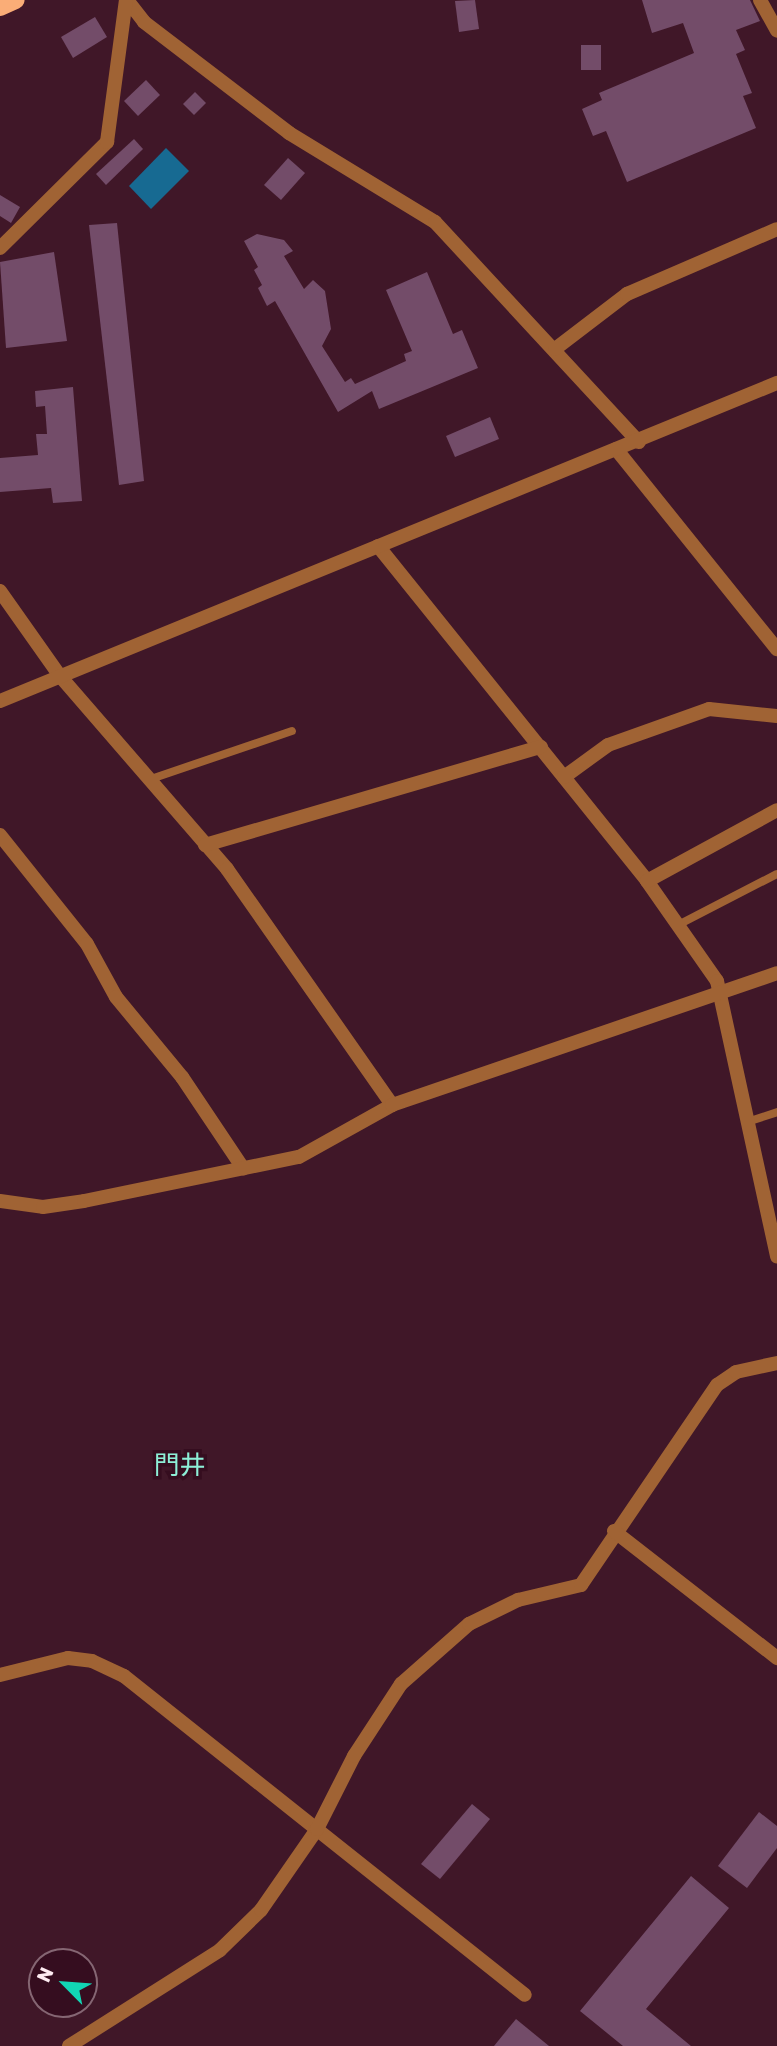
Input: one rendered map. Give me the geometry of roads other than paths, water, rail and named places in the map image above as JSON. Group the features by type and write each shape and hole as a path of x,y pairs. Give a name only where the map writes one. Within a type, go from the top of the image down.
{"main road":[{"path":"0,7 16,0"}],"street":[{"path":"0,248 107,142 126,0"},
{"path":"126,0 144,22 289,132 435,222 639,442"},
{"path":"760,0 777,31"},
{"path":"555,349 627,294 777,229"},
{"path":"0,701 616,449 639,442 777,383"},
{"path":"616,449 777,649"},
{"path":"378,546 647,881 717,981 717,995 777,1257"},
{"path":"0,592 60,676 205,845 392,1105"},
{"path":"564,777 608,745 709,709 777,716"},
{"path":"205,845 541,747"},
{"path":"647,881 777,810"},
{"path":"0,835 87,944 116,997 182,1077 243,1168"},
{"path":"0,1201 43,1207 85,1201 299,1157 392,1105 777,973"},
{"path":"69,2046 220,1951 261,1910 317,1829 354,1756 401,1684 469,1624 518,1600 581,1585 614,1531 717,1385 736,1372 777,1363"},
{"path":"614,1531 777,1658"},
{"path":"0,1675 68,1658 109,1667 525,1995"}],"lane":[{"path":"148,780 292,731"},
{"path":"678,925 777,874"},
{"path":"746,1122 777,1112"}],"water":[{"path":"166,148 189,171 151,209 129,186"}],"district":[{"name":"門井","path":"180,1466"}]}
